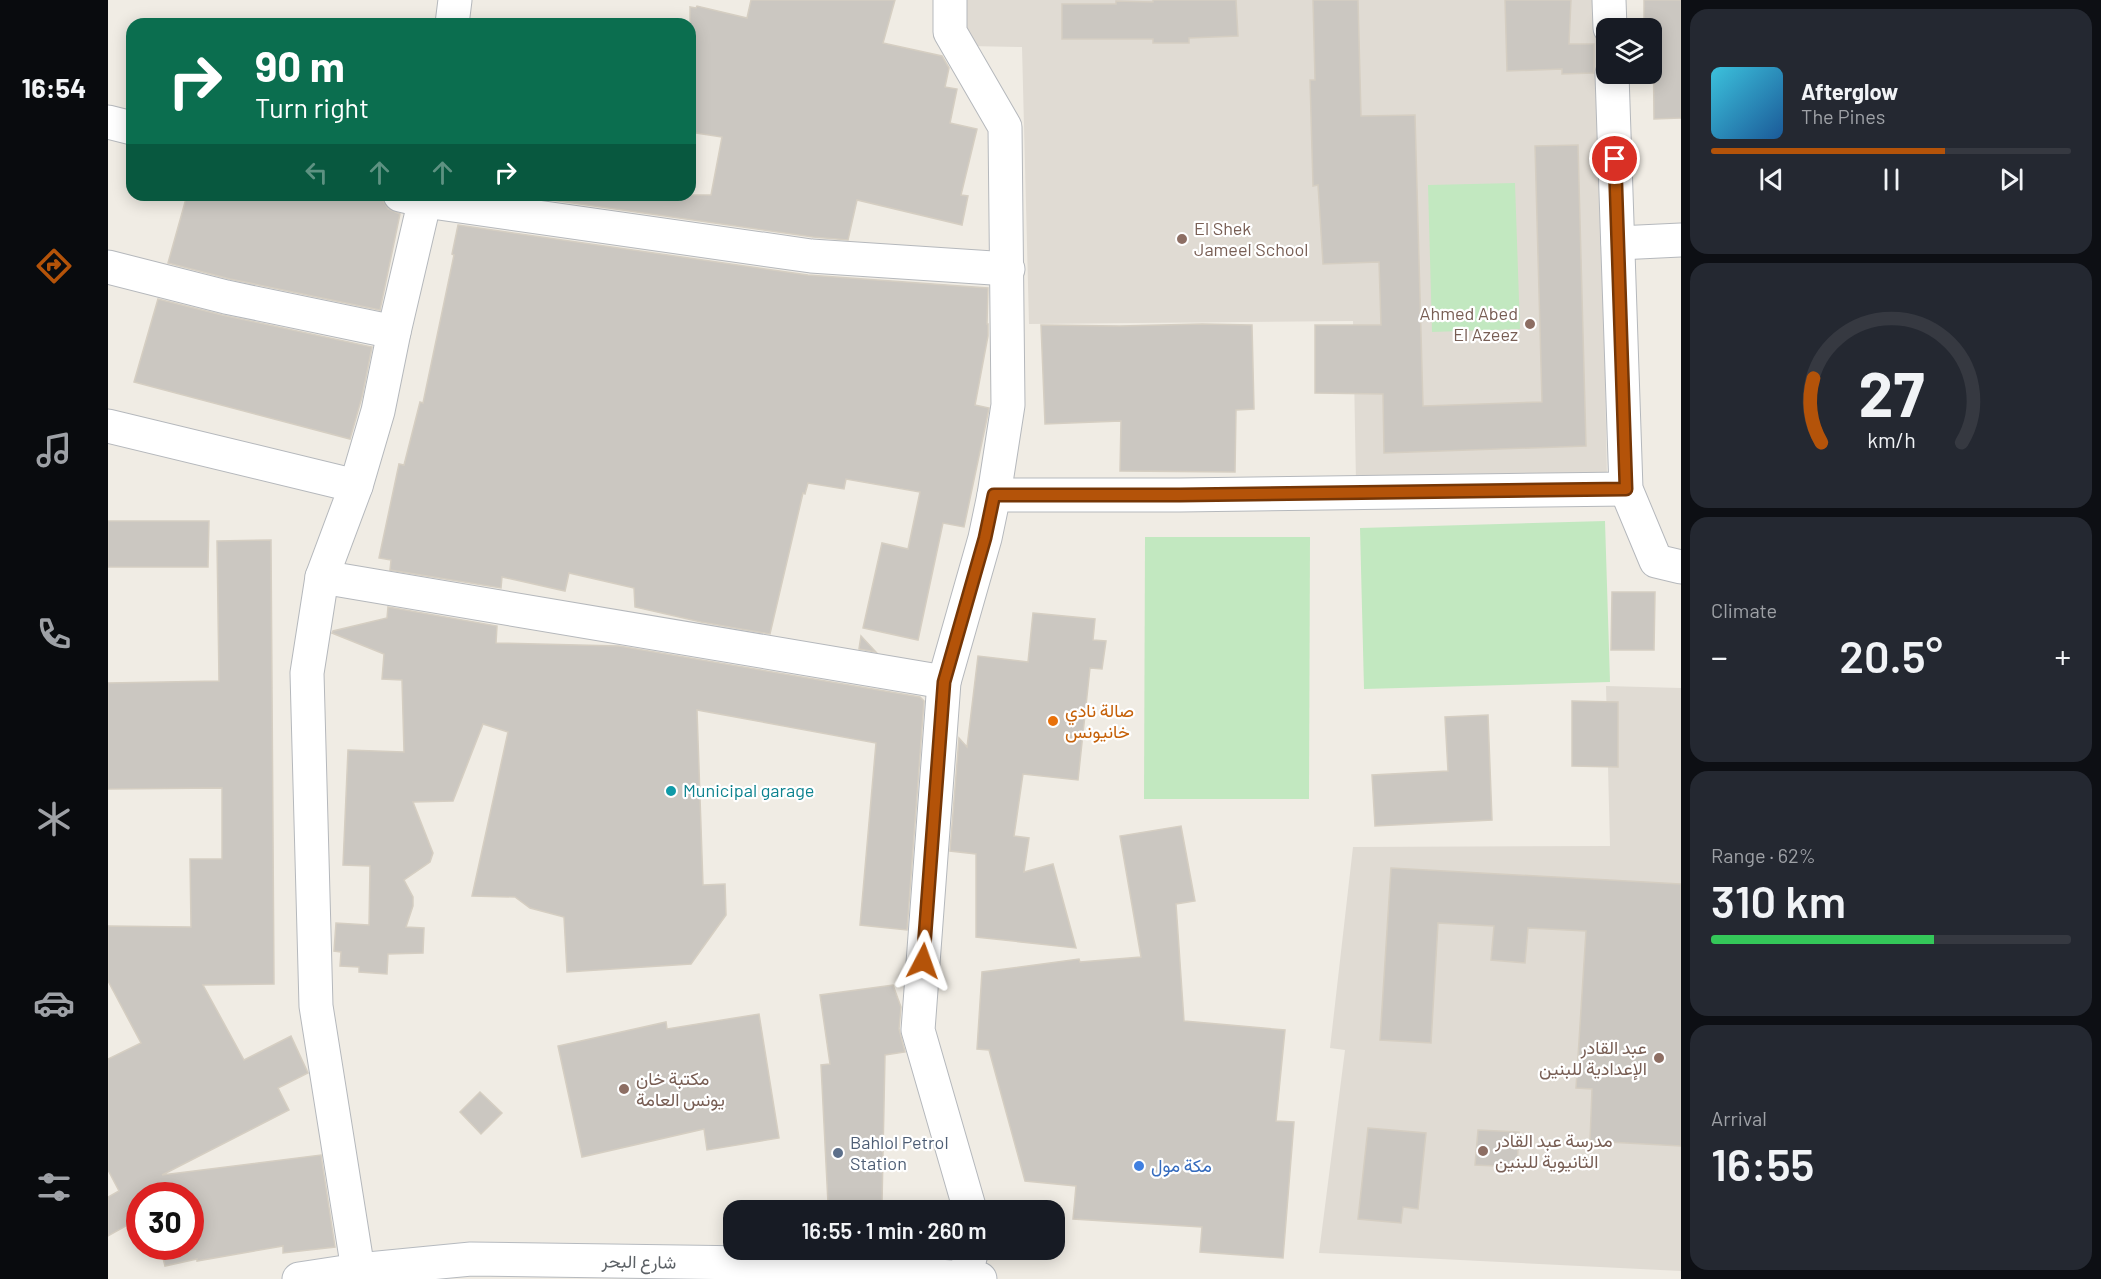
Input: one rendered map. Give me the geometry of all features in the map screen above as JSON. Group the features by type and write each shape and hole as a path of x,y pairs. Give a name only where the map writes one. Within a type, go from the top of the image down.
{"street":[{"path":"453,18 455,0"},
{"path":"950,0 950,32 1005,127 1008,269 1008,405 985,538 944,682 918,1030 967,1200"},
{"path":"1609,0 1610,18"},
{"path":"1612,84 1626,489 1656,561 1681,567"},
{"path":"108,122 126,126"},
{"path":"359,1275 316,1006 307,673 322,577 356,486 378,411 416,201"},
{"path":"444,201 811,256 1008,269"},
{"path":"1618,243 1681,240"},
{"path":"108,267 226,297 394,332"},
{"path":"108,426 356,486"},
{"path":"994,495 1626,489"},
{"path":"322,577 944,682"},
{"name":"شارع البحر","path":"299,1279 359,1275 471,1259 750,1263 971,1271"}],"shaded area":[{"path":"960,0 1598,0 1596,84 1600,84 1607,479 1356,482 1353,321 1029,324 1022,47 969,46"},
{"name":"مدرسة عبد القادر الثانيوية للبنين","path":"1606,686 1681,688 1681,1271 1319,1253 1345,1050 1330,1048 1353,847 1610,846"}],"green space":[{"path":"1515,183 1520,329 1432,332 1428,185"},
{"path":"1605,521 1610,682 1364,689 1360,528"},
{"path":"1145,537 1310,537 1309,799 1144,799"}],"building":[{"path":"751,0 895,0 883,43 942,56 949,68 945,87 957,89 950,123 977,129 961,195 968,196 962,225 857,200 848,240 558,201 696,201 696,195 711,195 722,137 696,133 696,18 690,18 690,7 696,8 697,6 747,18"},
{"path":"1153,0 1236,0 1238,36 1189,38 1189,43 1153,43 1153,39 1062,39 1062,4 1116,4 1116,1 1153,2"},
{"path":"1313,0 1358,0 1361,116 1415,115 1423,406 1542,402 1535,146 1578,145 1586,446 1384,453 1383,394 1315,393 1315,325 1381,325 1379,262 1323,264 1318,185 1313,186 1310,80 1315,80"},
{"path":"1505,0 1571,0 1569,44 1594,44 1594,73 1562,74 1562,69 1507,71"},
{"path":"1644,0 1681,0 1681,118 1654,119 1654,84 1662,84 1662,18 1644,18"},
{"path":"185,201 383,201 388,209 400,214 380,310 230,279 168,263"},
{"path":"458,225 808,275 988,288 988,336 975,405 989,408 964,527 943,523 918,640 863,628 882,543 908,549 920,492 846,479 844,489 808,483 805,494 803,493 770,634 635,607 634,588 569,573 565,591 502,577 501,588 390,570 391,560 379,558 399,464 404,465 420,402 423,403 454,255 452,254"},
{"path":"158,299 372,347 362,397 350,439 134,382"},
{"path":"1041,325 1252,325 1254,409 1236,410 1235,472 1120,471 1121,421 1045,424"},
{"path":"108,521 209,521 208,567 108,567"},
{"path":"271,540 274,984 203,985 244,1060 291,1036 308,1073 278,1088 289,1110 162,1175 321,1155 335,1247 283,1253 283,1246 204,1260 204,1182 126,1182 126,1226 108,1236 108,1197 119,1191 108,1170 108,1059 141,1043 108,981 108,926 191,927 190,859 222,859 222,788 108,789 108,683 219,681 217,541"},
{"path":"1612,592 1655,592 1654,650 1611,650"},
{"path":"388,607 497,626 496,643 619,646 920,697 924,701 907,930 860,925 876,743 697,710 703,885 725,884 726,915 691,964 567,972 564,917 530,908 515,897 472,896 508,732 483,724 453,801 413,802 433,853 430,862 404,880 413,897 413,906 406,927 424,928 423,953 388,954 387,974 359,972 359,967 340,966 341,952 334,951 336,923 369,925 370,866 343,865 348,750 404,752 402,680 382,679 384,654 332,633 387,618"},
{"path":"1033,613 1095,619 1093,640 1106,641 1102,669 1090,668 1078,780 1023,774 1014,836 1029,838 1024,872 1053,864 1076,948 976,937 976,854 950,851 959,738 967,747 978,656 1028,662"},
{"path":"861,636 876,652 859,649"},
{"path":"1572,701 1618,702 1618,767 1572,766"},
{"path":"1488,715 1492,820 1375,826 1372,775 1448,771 1445,717"},
{"path":"1181,826 1195,901 1176,904 1184,1021 1285,1030 1276,1121 1294,1122 1283,1258 1200,1252 1202,1227 1073,1219 1076,1186 1025,1181 989,1050 977,1049 982,972 1079,959 1080,962 1141,957 1120,836"},
{"path":"1391,868 1681,884 1681,1146 1590,1141 1592,1089 1576,1088 1586,931 1528,928 1525,963 1491,960 1494,926 1438,923 1431,1043 1380,1040"},
{"path":"893,985 901,1007 899,1029 905,1052 885,1055 882,1200 828,1200 821,1065 830,1064 820,995"},
{"path":"759,1014 779,1138 707,1150 704,1129 582,1157 558,1046 666,1022 667,1029"},
{"path":"480,1092 502,1113 481,1134 460,1112"},
{"path":"1368,1128 1426,1133 1418,1209 1403,1207 1401,1223 1358,1219"},
{"path":"1478,1130 1519,1132 1517,1167 1475,1165"},
{"path":"164,1260 192,1260 165,1266"}],"place":[{"name":"El Shek Jameel School","path":"1182,239"},
{"name":"Ahmed Abed El Azeez","path":"1530,324"},
{"name":"صالة نادي خانيونس","path":"1053,721"},
{"name":"Municipal garage","path":"671,791"},
{"name":"عبد القادر الإعدادية للبنين","path":"1659,1058"},
{"name":"مكتبة خان يونس العامة","path":"624,1089"},
{"name":"مدرسة عبد القادر الثانيوية للبنين","path":"1483,1151"},
{"name":"Bahlol Petrol Station","path":"838,1153"},
{"name":"مكة مول","path":"1139,1166"}],"route":[{"path":"923,961 944,682 985,538 994,495 1626,489 1615,159"}]}
